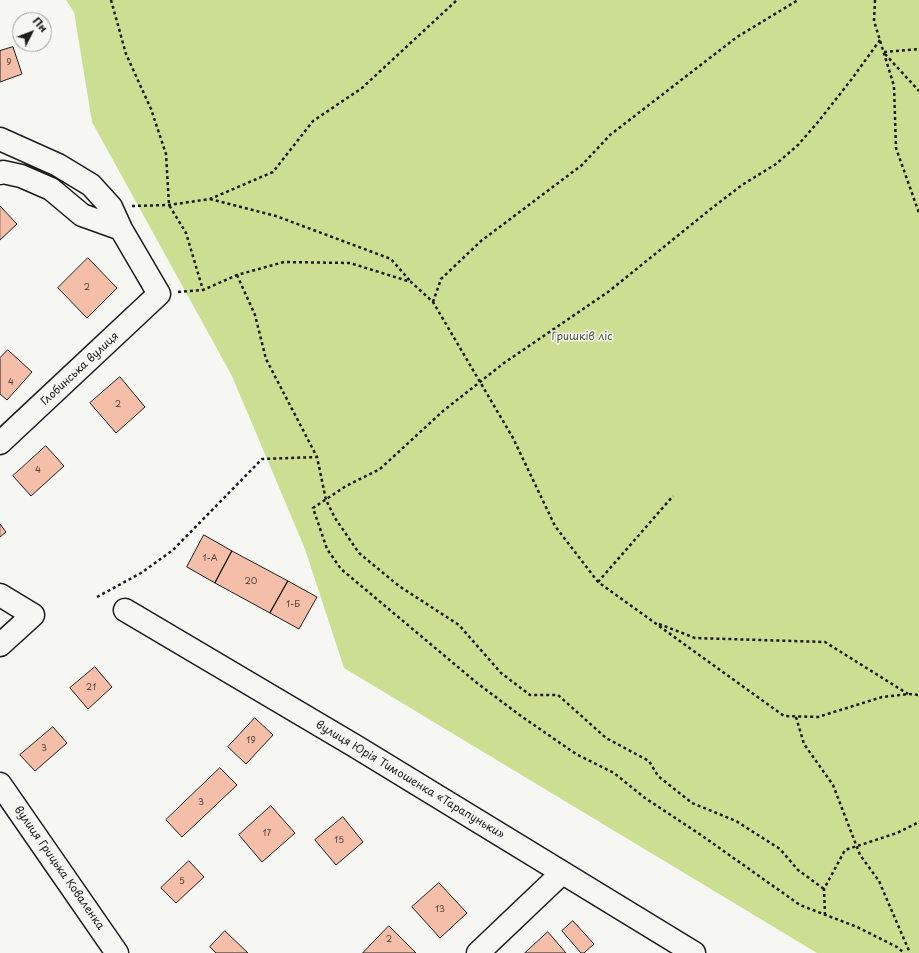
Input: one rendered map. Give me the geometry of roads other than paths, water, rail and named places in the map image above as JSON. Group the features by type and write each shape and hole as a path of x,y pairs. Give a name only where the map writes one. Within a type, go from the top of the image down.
{"street":[{"path":"0,138 58,165 91,185 111,207 121,229"},
{"path":"0,173 3,172 21,176 50,189 82,215 121,229"},
{"name":"Глобинська вулиця","path":"0,443 159,294 121,229"},
{"path":"0,595 33,614 0,645"},
{"name":"вулиця Юрія Тимошенка «Тарапуньки»","path":"125,610 356,746 694,953"},
{"name":"вулиця Грицька Коваленка","path":"0,784 117,953"},
{"path":"478,953 562,873"}],"park label":[{"name":"Гришків ліс","path":"582,337"}]}
